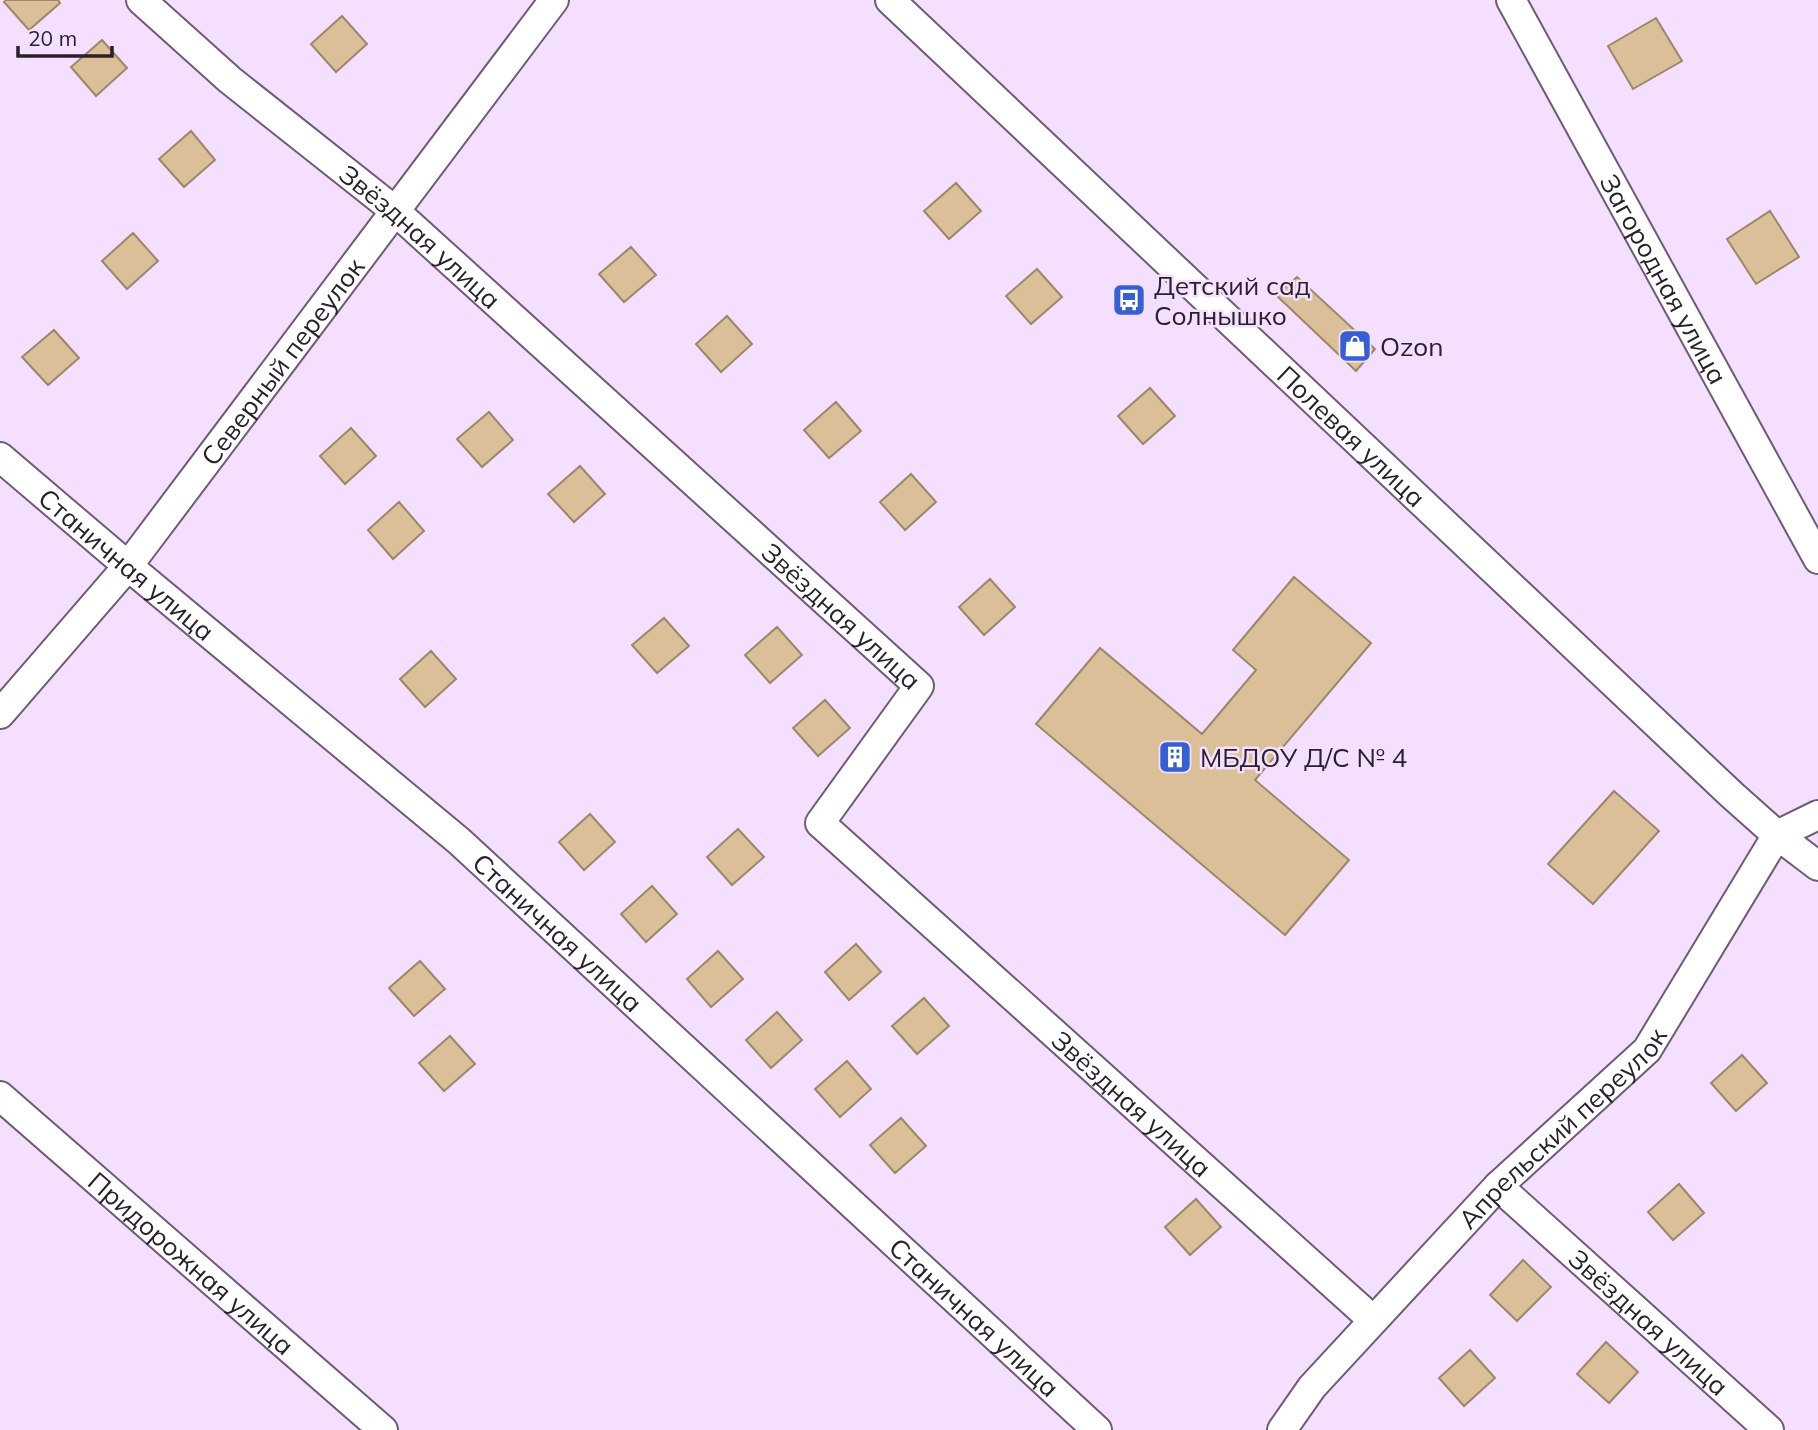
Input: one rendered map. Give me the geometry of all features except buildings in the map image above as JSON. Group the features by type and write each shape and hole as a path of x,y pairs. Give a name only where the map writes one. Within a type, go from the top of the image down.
{"street":[{"name":"Звёздная улица","path":"141,0 230,80 394,210 919,686 820,823 1373,1320"},
{"name":"Северный переулок","path":"0,714 128,566 554,0"},
{"name":"Полевая улица","path":"890,0 1722,786 1777,835 1818,866"},
{"name":"Загородная улица","path":"1511,0 1818,559"},
{"name":"Станичная улица","path":"0,457 459,841 1097,1430"},
{"path":"1777,835 1818,816"},
{"name":"Апрельский переулок","path":"1282,1430 1312,1387 1498,1186 1647,1050 1777,835"},
{"name":"Придорожная улица","path":"0,1096 383,1430"},
{"name":"Звёздная улица","path":"1498,1186 1769,1430"}],"place":[{"name":"Детский сад Солнышко","path":"1129,300"},
{"name":"Ozon","path":"1355,346"},
{"name":"МБДОУ Д/С № 4","path":"1175,757"}]}
